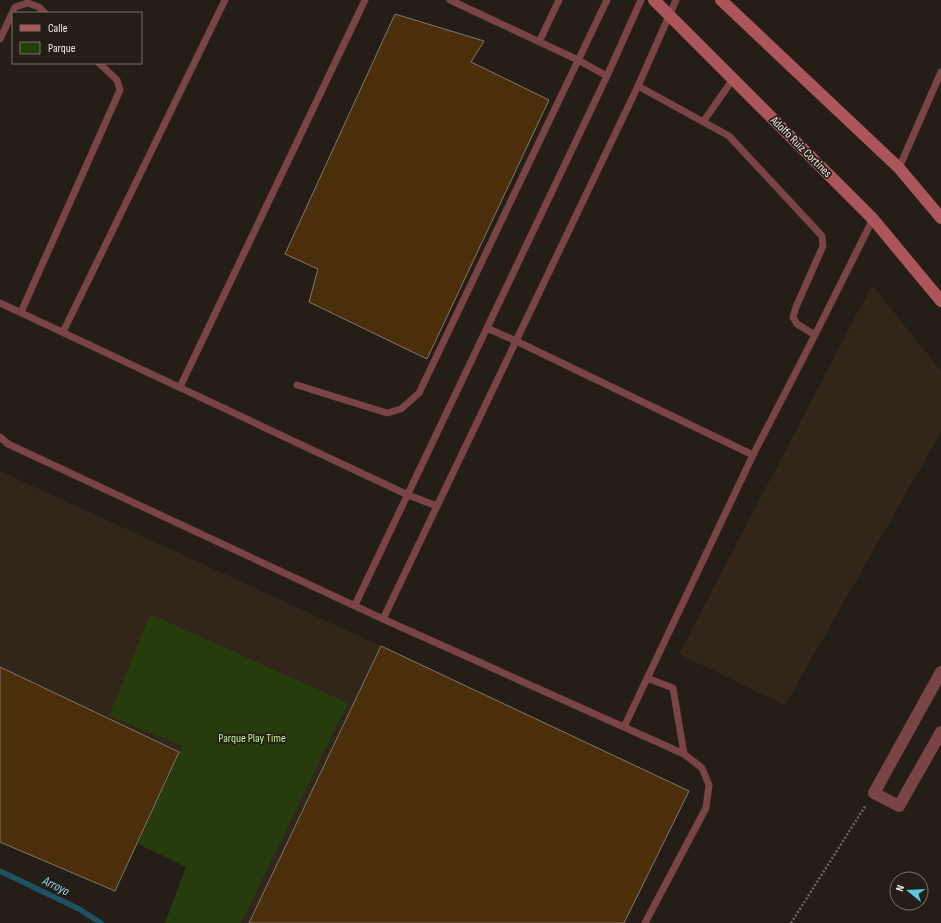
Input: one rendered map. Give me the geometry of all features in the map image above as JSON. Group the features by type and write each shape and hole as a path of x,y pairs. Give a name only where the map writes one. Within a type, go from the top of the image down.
{"main road":[{"name":"Adolfo Ruiz Cortines","path":"654,0 873,219 941,301"},
{"path":"721,0 899,168 941,218"}],"street":[{"path":"941,672 874,793 899,806 941,732"}],"lane":[{"path":"63,332 225,0"},
{"path":"180,387 364,0"},
{"path":"450,0 578,60 607,76"},
{"path":"539,42 559,0"},
{"path":"297,386 388,412 401,409 419,393 606,0"},
{"path":"355,605 607,76 641,0"},
{"path":"383,619 638,86 676,0"},
{"path":"13,12 15,7 28,3 39,7 44,12"},
{"path":"0,39 12,13"},
{"path":"21,312 120,90 117,80 100,64"},
{"path":"899,168 941,72"},
{"path":"703,122 733,79"},
{"path":"638,86 729,136 822,236 823,246 796,306 793,317 797,324 815,335"},
{"path":"624,727 753,454 873,219"},
{"path":"0,303 408,494 437,506"},
{"path":"487,328 753,454"},
{"path":"0,437 14,447 383,619 684,754 702,768 709,785 706,808 645,923"},
{"path":"647,678 672,688 684,754"}],"path":[{"path":"791,923 874,793"}],"shaded area":[{"path":"872,285 941,371 941,432 785,705 679,654"},
{"path":"0,471 381,646 689,791 624,923 182,923 197,845 151,822 121,875 0,818"}],"green space":[{"name":"Parque Play Time","path":"150,614 348,703 241,923 165,923 186,867 138,844 182,746 109,716"}],"building":[{"path":"395,14 484,41 471,62 549,100 427,359 309,302 318,269 285,254"},
{"path":"381,646 689,791 624,923 249,923"},
{"path":"0,667 179,752 115,891 0,842"}],"waterway":[{"name":"Arroyo","path":"0,871 79,909 101,923"}]}
